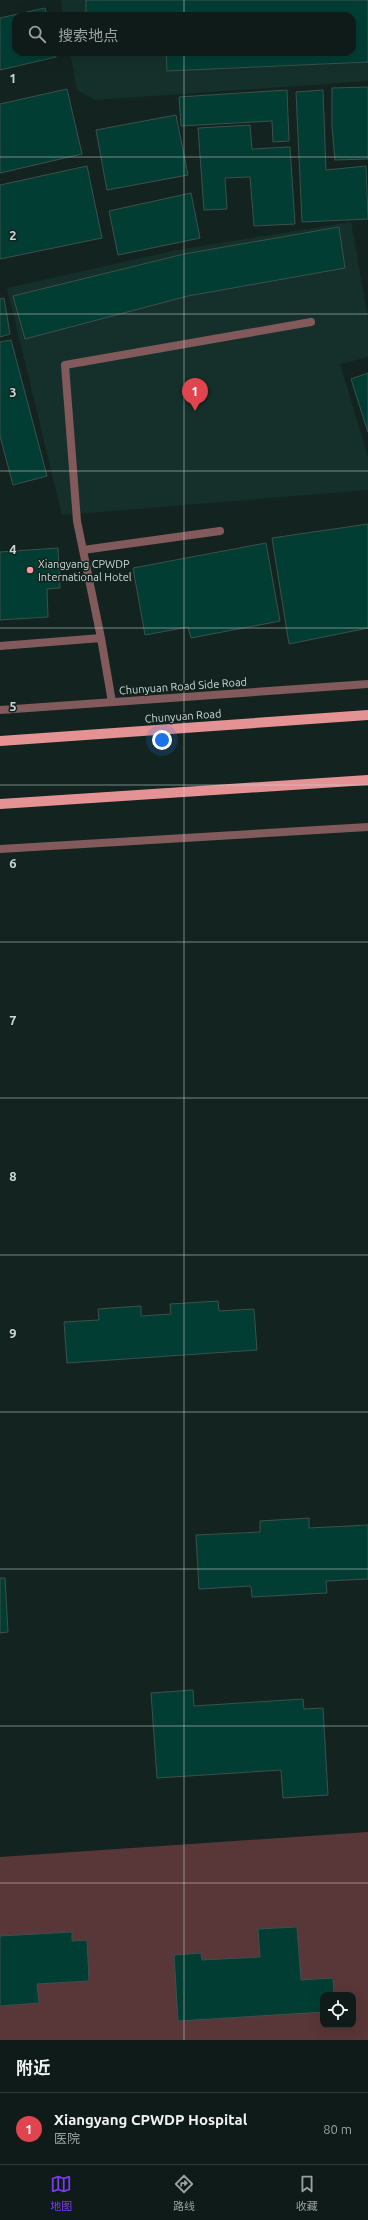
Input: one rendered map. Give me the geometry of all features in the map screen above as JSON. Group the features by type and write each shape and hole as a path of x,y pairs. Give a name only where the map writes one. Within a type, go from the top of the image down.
{"main road":[{"name":"Chunyuan Road","path":"0,741 368,715"},
{"path":"0,804 368,780"}],"street":[{"path":"112,702 101,638 77,521 65,365 311,322"},
{"path":"83,550 220,531"},
{"path":"0,646 101,638"},
{"name":"Chunyuan Road Side Road","path":"0,710 368,684"},
{"path":"0,849 368,827"}],"shaded area":[{"path":"61,0 368,0 368,81 95,100 77,90 71,56 356,56 356,12 62,12"},
{"path":"351,222 368,318 368,357 340,364 368,457 368,490 62,515 7,288 177,250"},
{"path":"368,1832 368,2040 0,2040 0,1857"}],"building":[{"path":"86,0 368,0 368,62 167,71 166,56 356,56 356,12 86,12"},
{"path":"45,8 46,12 27,12"},
{"path":"12,15 12,56 56,57 0,70 0,18"},
{"path":"368,87 368,159 335,160 332,127 332,88"},
{"path":"67,89 82,154 0,173 0,104"},
{"path":"287,90 289,141 273,142 272,121 181,126 179,97"},
{"path":"323,90 326,170 366,166 368,219 302,222 296,92"},
{"path":"176,115 188,175 107,190 96,130"},
{"path":"250,125 252,149 290,147 295,224 254,226 250,177 225,178 227,209 204,210 198,128"},
{"path":"87,166 102,238 0,259 0,185"},
{"path":"191,193 200,238 118,255 109,211"},
{"path":"339,227 345,268 188,296 25,339 13,296 184,254"},
{"path":"4,298 10,334 0,337 0,299"},
{"path":"11,340 47,476 13,485 0,436 0,342"},
{"path":"368,373 368,432 351,379"},
{"path":"368,524 368,628 289,644 272,538"},
{"path":"266,543 280,621 191,638 188,627 145,635 133,568"},
{"name":"Xiangyang CPWDP International Hotel","path":"58,548 60,588 47,589 48,617 0,620 0,552"},
{"path":"218,1301 219,1311 254,1309 257,1350 67,1363 64,1322 99,1320 98,1309 141,1306 141,1316 171,1314 170,1304"},
{"path":"309,1518 309,1528 368,1525 368,1579 326,1581 327,1593 252,1597 251,1586 199,1589 196,1535 260,1532 260,1521"},
{"path":"0,1578 5,1578 8,1632 0,1633"},
{"path":"193,1690 194,1706 303,1699 304,1709 323,1708 328,1795 283,1798 281,1770 157,1778 151,1693"},
{"path":"297,1927 301,1980 333,1978 334,1992 320,1992 320,2012 178,2021 174,1955 201,1953 202,1960 260,1957 258,1929"},
{"path":"72,1932 72,1941 87,1940 89,1981 37,1984 39,2003 0,2006 0,1936"}],"place":[{"name":"Xiangyang CPWDP Hospital","path":"195,411"},
{"name":"Xiangyang CPWDP International Hotel","path":"30,570"}]}
